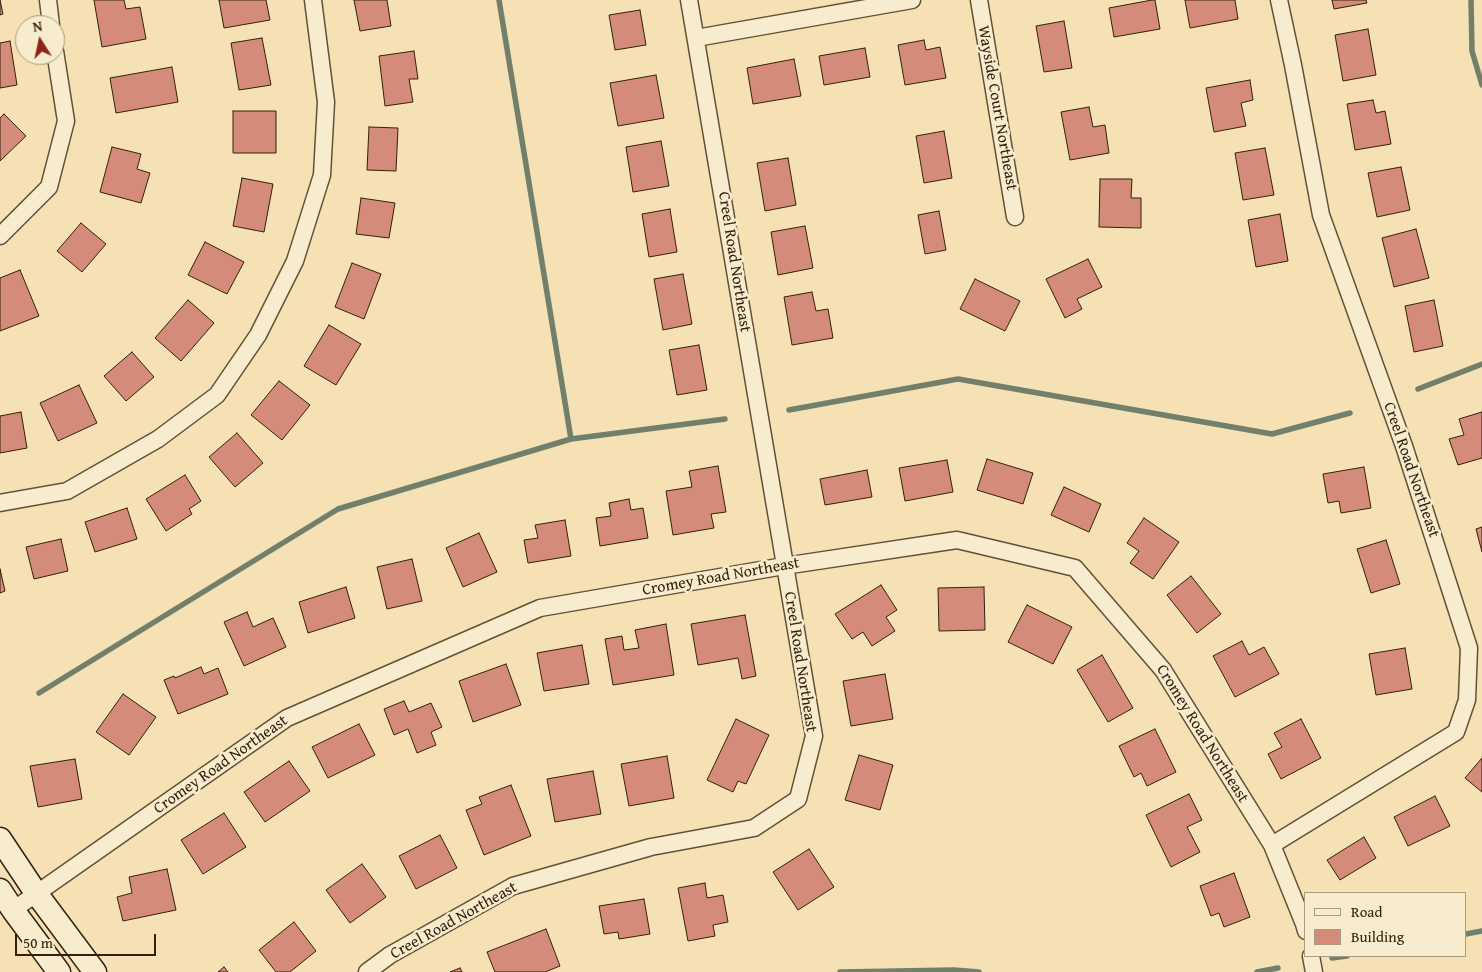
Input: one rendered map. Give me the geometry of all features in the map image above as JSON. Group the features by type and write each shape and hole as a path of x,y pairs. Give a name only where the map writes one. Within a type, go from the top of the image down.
{"street":[{"path":"48,0 50,15"},
{"path":"0,503 66,491 158,439 217,394 258,335 295,261 322,175 326,102 313,0"},
{"name":"Creel Road Northeast","path":"367,972 390,955 513,886 651,847 754,828 798,800 814,736 690,0"},
{"path":"696,38 912,0"},
{"name":"Wayside Court Northeast","path":"979,0 1015,216"},
{"name":"Creel Road Northeast","path":"1272,845 1456,732 1467,700 1469,648 1404,446 1321,215 1279,0"},
{"path":"0,236 49,187 66,121 57,65"},
{"name":"Cromey Road Northeast","path":"14,910 287,718 540,608 784,566 957,540 1075,568 1163,670 1272,845 1304,924"},
{"path":"0,839 36,893 95,972"},
{"path":"0,890 59,972"},
{"path":"1311,957 1314,972"}],"building":[{"path":"0,0 3,14 0,15"},
{"path":"94,0 124,0 126,9 140,7 146,39 102,47"},
{"path":"219,0 266,0 270,20 224,28"},
{"path":"354,0 387,0 391,26 360,31"},
{"path":"1155,0 1160,29 1114,37 1109,8"},
{"path":"1185,0 1235,0 1238,19 1190,28"},
{"path":"1332,0 1366,0 1367,3 1334,9"},
{"path":"640,10 646,45 615,50 609,15"},
{"path":"1064,21 1072,68 1044,72 1036,26"},
{"path":"1368,29 1376,75 1343,81 1335,35"},
{"path":"262,38 271,85 239,90 231,43"},
{"path":"924,40 926,50 940,47 946,78 905,85 898,45"},
{"path":"10,41 17,85 0,88 0,43"},
{"path":"865,48 870,77 824,85 819,56"},
{"path":"414,51 418,79 409,79 413,102 385,106 379,56"},
{"path":"794,59 801,96 753,104 747,68"},
{"path":"172,67 178,102 116,113 110,78"},
{"path":"656,75 664,118 618,126 610,83"},
{"path":"1250,80 1253,100 1241,103 1246,126 1214,132 1206,88"},
{"path":"1373,100 1376,113 1385,111 1391,144 1355,150 1347,104"},
{"path":"1089,107 1093,127 1105,125 1109,153 1070,160 1061,112"},
{"path":"233,111 276,111 276,153 233,153"},
{"path":"4,114 26,136 0,161 0,118"},
{"path":"369,127 398,128 396,171 367,170"},
{"path":"944,131 952,178 924,183 916,136"},
{"path":"661,141 669,186 633,192 626,147"},
{"path":"112,147 141,154 137,169 150,173 141,203 100,192"},
{"path":"1265,148 1274,195 1243,200 1235,153"},
{"path":"788,158 796,205 765,211 757,163"},
{"path":"1401,167 1410,210 1377,217 1368,173"},
{"path":"242,178 273,184 264,232 233,226"},
{"path":"1100,179 1132,179 1131,198 1141,198 1141,228 1099,227"},
{"path":"361,198 395,203 389,238 356,234"},
{"path":"670,209 677,252 649,257 642,214"},
{"path":"939,211 946,250 925,254 918,215"},
{"path":"1280,214 1288,261 1256,267 1248,220"},
{"path":"81,223 106,244 82,272 57,251"},
{"path":"805,226 813,268 778,275 771,232"},
{"path":"1416,229 1429,278 1394,287 1382,238"},
{"path":"205,242 244,262 227,294 188,275"},
{"path":"1088,259 1102,287 1077,299 1082,309 1065,318 1046,279"},
{"path":"352,263 381,274 364,319 335,307"},
{"path":"20,270 39,316 0,331 0,278"},
{"path":"683,274 692,324 663,330 654,279"},
{"path":"975,279 1020,301 1005,331 960,309"},
{"path":"812,292 816,311 828,309 833,338 792,345 784,297"},
{"path":"188,300 214,323 181,361 155,338"},
{"path":"1434,300 1443,346 1414,352 1405,306"},
{"path":"329,325 361,344 336,385 304,366"},
{"path":"699,345 707,390 677,395 669,350"},
{"path":"132,352 154,377 126,401 104,376"},
{"path":"279,381 310,405 282,440 251,415"},
{"path":"79,385 97,423 58,441 40,403"},
{"path":"21,412 27,448 0,453 0,416"},
{"path":"1482,412 1482,458 1458,465 1449,439 1464,435 1459,419"},
{"path":"237,433 263,463 235,487 209,457"},
{"path":"987,459 1033,473 1023,504 977,490"},
{"path":"947,460 953,492 905,501 899,468"},
{"path":"718,466 726,512 711,514 714,528 673,535 666,491 692,487 689,471"},
{"path":"1364,467 1371,508 1341,513 1339,501 1328,503 1323,474"},
{"path":"867,470 872,497 825,505 820,479"},
{"path":"185,475 201,501 189,509 192,514 166,531 146,499"},
{"path":"1064,487 1101,504 1089,532 1051,515"},
{"path":"629,499 631,510 643,508 648,538 600,546 596,518 611,516 609,503"},
{"path":"127,508 137,539 95,552 85,522"},
{"path":"1144,518 1179,542 1153,579 1130,563 1139,551 1127,543"},
{"path":"565,520 571,556 528,563 524,540 538,538 535,525"},
{"path":"1482,527 1482,552 1476,529"},
{"path":"479,533 497,572 463,587 446,548"},
{"path":"61,539 68,571 34,579 26,547"},
{"path":"1386,540 1400,584 1371,593 1357,549"},
{"path":"412,559 422,601 387,609 377,567"},
{"path":"0,569 5,591 0,593"},
{"path":"1191,576 1221,614 1197,633 1167,595"},
{"path":"881,585 897,610 886,617 895,631 872,646 863,632 852,639 835,614"},
{"path":"346,587 355,618 308,633 299,602"},
{"path":"984,587 985,630 939,631 938,588"},
{"path":"1027,605 1072,627 1053,664 1008,642"},
{"path":"247,612 253,627 273,618 286,647 244,666 224,622"},
{"path":"745,615 756,676 742,679 738,658 698,665 691,624"},
{"path":"666,624 674,675 613,685 605,639 622,636 624,650 639,648 635,630"},
{"path":"1242,641 1249,655 1264,647 1279,674 1235,697 1213,656"},
{"path":"582,645 589,684 544,691 537,653"},
{"path":"1405,648 1412,689 1376,695 1369,654"},
{"path":"1102,655 1133,708 1108,722 1077,670"},
{"path":"506,664 521,705 473,722 459,681"},
{"path":"201,667 204,674 218,668 228,694 178,714 164,680 174,676 175,678"},
{"path":"885,674 893,719 851,726 843,681"},
{"path":"123,694 156,717 129,755 96,732"},
{"path":"404,701 409,712 431,703 442,727 431,732 436,745 417,753 408,729 394,735 384,709"},
{"path":"736,719 769,735 746,784 738,781 733,792 707,780"},
{"path":"1301,719 1321,758 1281,779 1268,754 1282,747 1274,733"},
{"path":"359,724 375,755 328,778 312,747"},
{"path":"1155,729 1176,772 1147,786 1141,773 1134,777 1119,746"},
{"path":"859,755 893,765 880,810 845,800"},
{"path":"667,756 674,798 629,806 621,764"},
{"path":"1482,758 1482,792 1465,778"},
{"path":"75,759 82,799 38,807 30,766"},
{"path":"289,761 310,791 265,822 244,792"},
{"path":"593,771 601,814 555,822 547,779"},
{"path":"511,785 531,836 484,855 466,810 482,804 479,797"},
{"path":"1189,794 1202,820 1187,827 1200,852 1171,867 1146,815"},
{"path":"1435,796 1450,826 1408,846 1394,817"},
{"path":"224,813 246,847 203,874 181,840"},
{"path":"440,835 457,868 416,889 399,856"},
{"path":"1364,837 1376,858 1340,880 1327,860"},
{"path":"809,849 834,887 798,910 773,872"},
{"path":"362,864 386,897 350,923 326,890"},
{"path":"167,869 176,910 123,921 117,897 132,893 129,877"},
{"path":"1234,873 1250,917 1224,927 1219,913 1211,916 1200,886"},
{"path":"705,883 707,898 723,895 728,922 713,925 715,936 688,941 678,888"},
{"path":"644,899 650,934 619,939 618,932 604,934 599,906"},
{"path":"294,922 316,951 290,972 276,972 259,950"},
{"path":"546,929 560,966 545,972 495,972 487,952"},
{"path":"224,967 228,972 218,972"},
{"path":"460,968 462,972 450,972"}],"waterway":[{"path":"499,0 571,439"},
{"path":"1471,0 1472,51 1482,85"},
{"path":"1418,389 1482,364"},
{"path":"789,410 958,379 1272,434 1350,413"},
{"path":"39,693 338,509 571,439 725,419"},
{"path":"1467,934 1482,931"},
{"path":"1332,958 1340,957"},
{"path":"1257,972 1278,968"},
{"path":"840,972 954,970 979,972"}]}
